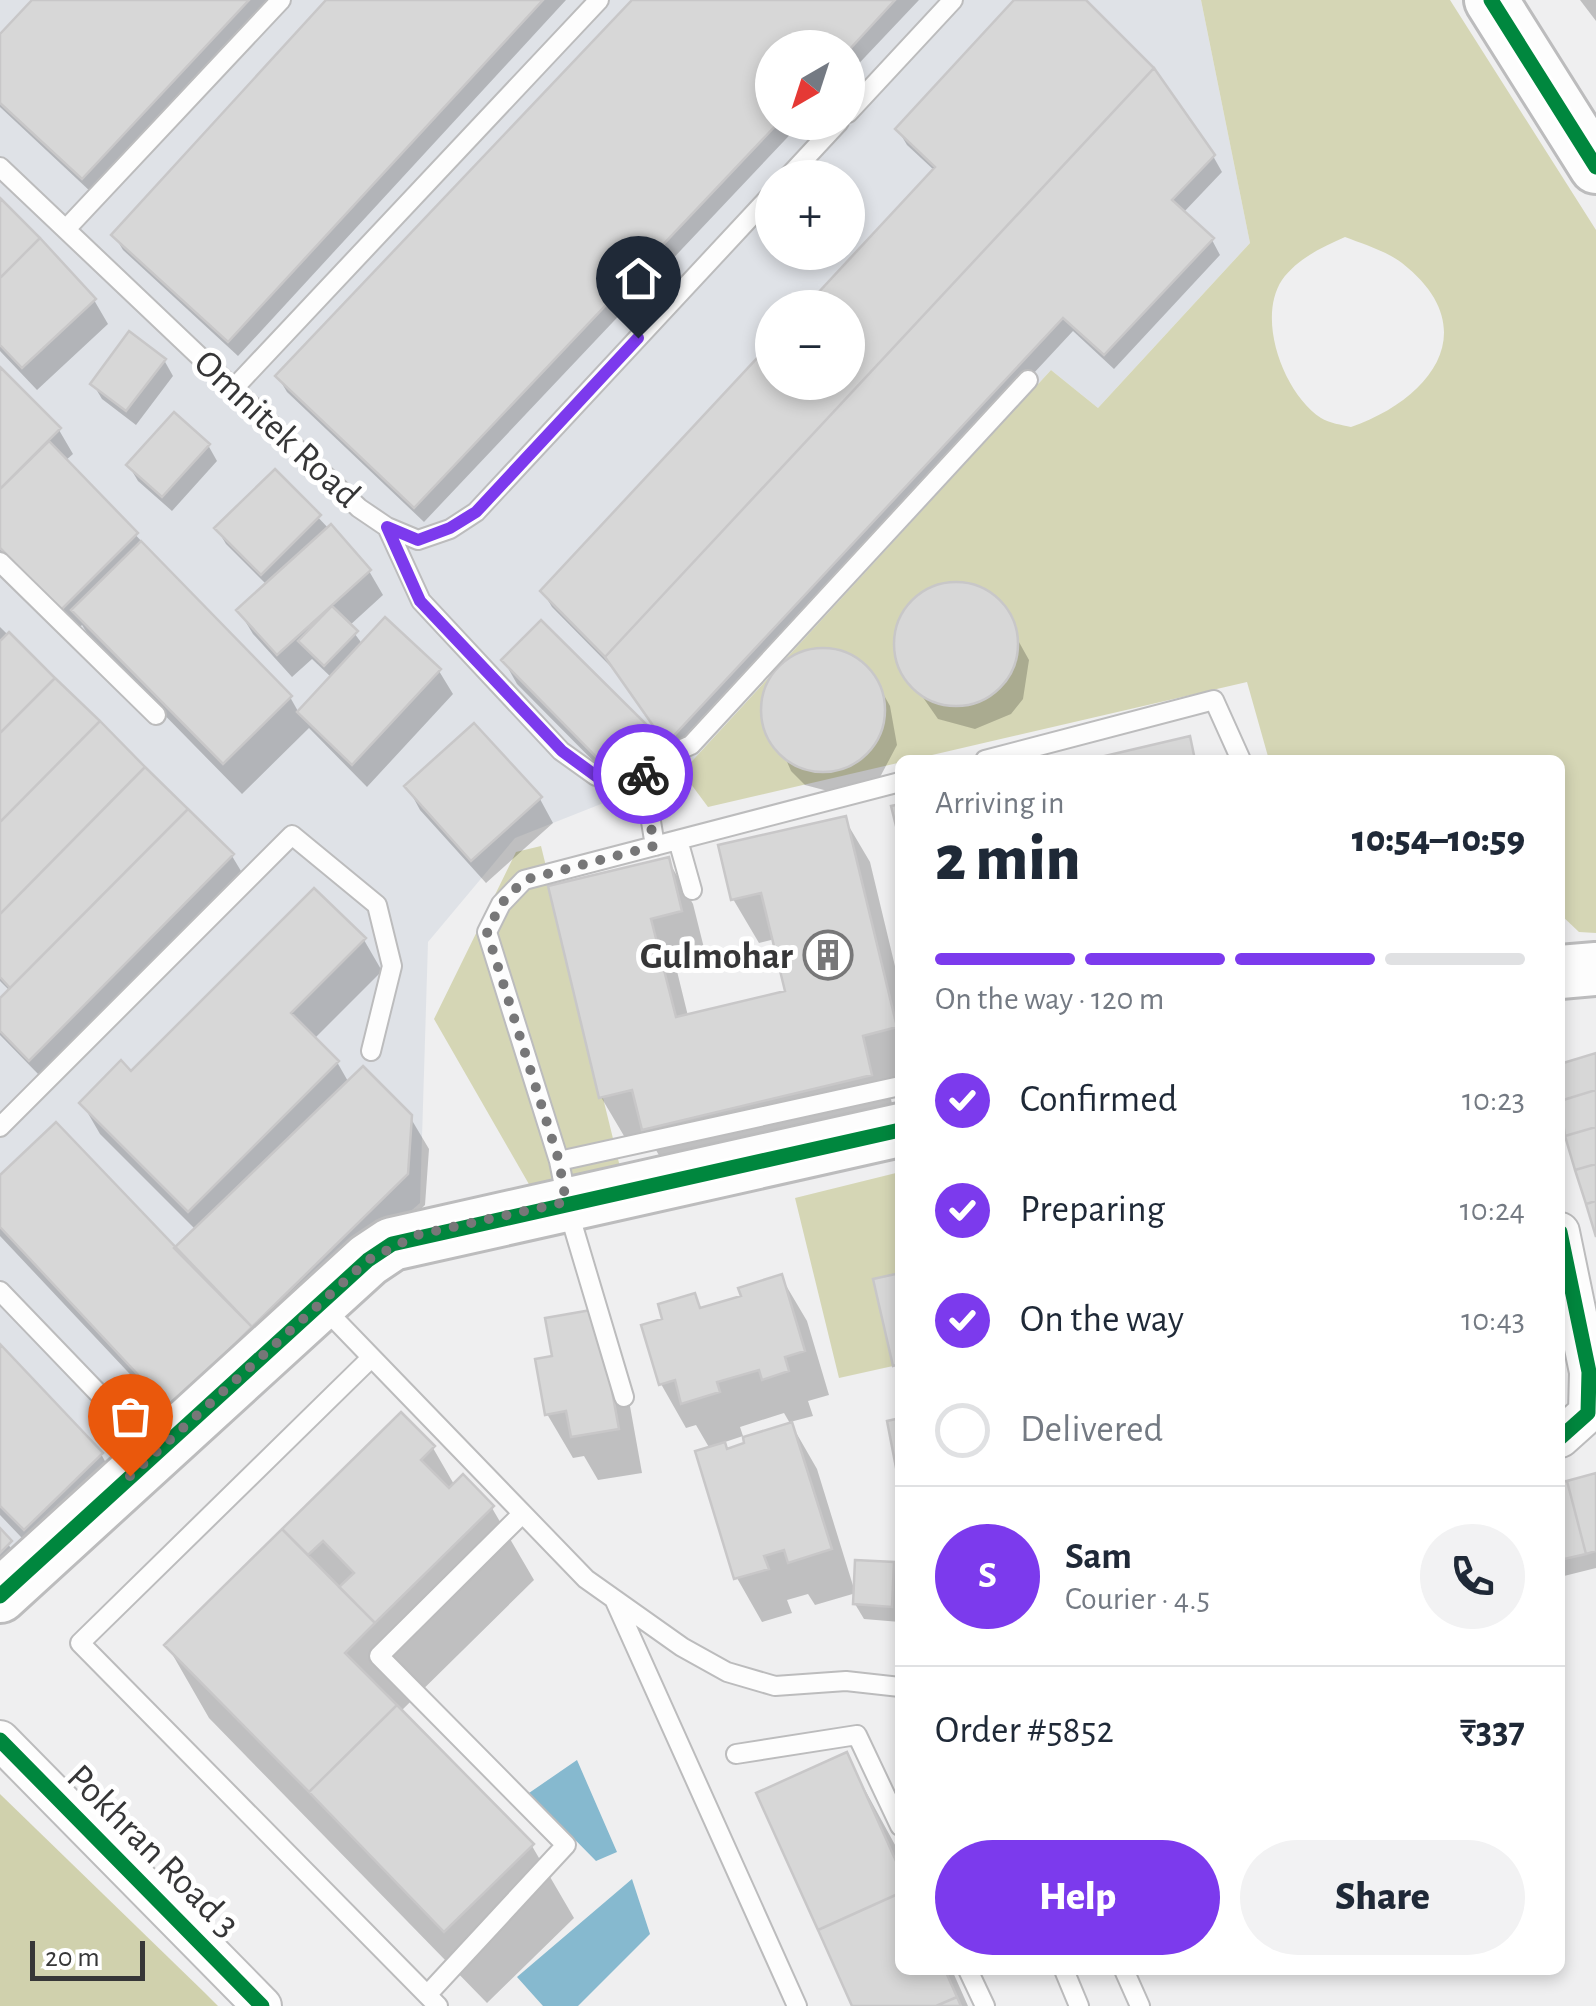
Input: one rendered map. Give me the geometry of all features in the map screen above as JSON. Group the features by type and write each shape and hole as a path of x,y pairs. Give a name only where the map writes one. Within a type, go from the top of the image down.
{"street":[{"path":"1491,0 1596,167"},
{"path":"1565,972 1596,969"},
{"path":"0,1596 320,1304 392,1244 562,1182 895,1131"},
{"path":"1565,1259 1589,1372 1588,1414 1565,1434"},
{"name":"Pokhran Road 3","path":"0,1740 262,2006"}],"lane":[{"path":"66,229 281,0"},
{"path":"234,387 599,0"},
{"path":"865,95 953,0"},
{"path":"804,160 823,140"},
{"name":"Omnitek Road","path":"0,167 359,508 387,527 418,540 450,528 476,512 755,212"},
{"path":"387,527 420,601 562,751 596,776 642,766 691,745 1028,380"},
{"path":"0,562 156,715"},
{"path":"1026,755 1214,700 1239,755"},
{"path":"642,766 654,846"},
{"path":"624,1397 487,932 501,904 524,880 895,783"},
{"path":"0,1128 292,835 377,905 392,966 372,1051"},
{"path":"678,840 692,890"},
{"path":"562,1182 895,1087"},
{"path":"0,1291 156,1453"},
{"path":"320,1304 586,1579 614,1598 727,1672 775,1686 846,1681 895,1686"},
{"path":"371,1358 80,1643 432,2000 566,1845 379,1656 522,1514"},
{"path":"614,1598 797,2006"},
{"path":"736,1754 857,1735 895,1815"},
{"path":"970,1975 986,2006"},
{"path":"1066,1975 1079,2006"},
{"path":"1126,1975 1140,2006"}],"shaded area":[{"path":"0,0 1201,0 1250,243 1098,408 1051,370 682,772 515,838 428,942 420,1203 0,1570"}],"green space":[{"path":"1201,0 1450,0 1596,230 1596,933 1579,932 1565,919 1565,755 1268,755 1247,682 932,755 895,755 895,764 708,807 682,772 1051,370 1098,408 1250,243","holes":["1345,237 1402,263 1427,288 1441,313 1444,337 1438,359 1405,399 1380,415 1351,427 1332,423 1308,407 1286,374 1273,334 1275,296 1282,280 1295,266"]},
{"path":"541,846 620,1167 530,1186 434,1019 516,852"},
{"path":"895,1173 895,1274 873,1279 893,1366 839,1378 795,1198"},
{"path":"0,1794 205,1993 218,2006 0,2006"}],"water":[{"path":"577,1760 617,1852 596,1861 529,1793"},
{"path":"632,1879 650,1934 578,2006 543,2006 517,1977"}],"building":[{"path":"32,0 249,0 82,179 0,103 0,34"},
{"path":"326,0 543,0 228,342 111,235"},
{"path":"632,0 895,0 865,33 755,30 755,140 762,140 414,508 275,376"},
{"path":"1014,0 1086,0 1154,68 865,378 865,290 821,290 839,270 865,270 865,242 935,167 895,129"},
{"path":"1154,68 1215,155 1172,200 1214,238 1104,355 1063,318 666,744 605,657 845,400 865,400 865,378"},
{"path":"0,198 40,238 0,278"},
{"path":"40,238 96,299 22,368 0,345 0,278"},
{"path":"129,331 166,359 126,411 90,384"},
{"path":"755,360 755,400 845,400 605,657 540,591"},
{"path":"0,367 61,428 0,489"},
{"path":"174,412 210,444 162,497 126,465"},
{"path":"49,441 138,533 61,610 0,548 0,489"},
{"path":"275,469 321,515 261,575 214,528"},
{"path":"331,524 371,570 277,655 236,610"},
{"path":"141,541 292,696 223,764 71,610"},
{"path":"956,582 980,587 1000,600 1013,620 1018,644 1013,668 1000,688 980,701 956,706 932,701 912,688 899,668 894,644 899,620 912,600 932,587"},
{"path":"332,606 358,631 324,666 298,641"},
{"path":"385,617 441,669 352,765 297,712"},
{"path":"541,620 651,729 609,770 501,660"},
{"path":"9,632 55,678 0,733 0,641"},
{"path":"823,648 847,653 867,666 880,686 885,710 880,734 867,754 847,767 823,772 799,767 779,754 766,734 761,710 766,686 779,666 799,653"},
{"path":"55,678 100,721 0,822 0,733"},
{"path":"100,721 145,767 0,914 0,822"},
{"path":"474,723 542,797 471,861 404,786"},
{"path":"1190,736 1194,755 1109,755"},
{"path":"145,767 188,809 10,988 0,977 0,914"},
{"path":"188,809 234,854 29,1061 0,1031 0,998"},
{"name":"Gulmohar","path":"846,816 895,1028 863,1036 872,1075 642,1130 632,1090 599,1098 548,886 669,857 682,911 651,919 676,1017 785,991 761,893 731,900 718,845"},
{"path":"314,888 366,938 291,1013 339,1061 188,1212 79,1103 121,1060 131,1071"},
{"path":"1596,1053 1596,1090 1565,1099 1565,1062"},
{"path":"363,1066 412,1115 408,1174 252,1327 174,1248"},
{"path":"1596,1090 1596,1127 1565,1136 1565,1099"},
{"path":"56,1122 252,1327 170,1409 0,1227 0,1175"},
{"path":"1596,1127 1596,1164 1575,1170 1565,1136"},
{"path":"1596,1164 1596,1201 1586,1204 1575,1170"},
{"path":"1596,1201 1596,1237 1586,1204"},
{"path":"782,1274 805,1351 785,1357 789,1371 762,1380 759,1370 717,1382 720,1392 681,1404 675,1380 659,1385 641,1325 662,1319 658,1304 695,1293 700,1308 741,1296 738,1288"},
{"path":"895,1274 893,1366 873,1279"},
{"path":"597,1309 619,1429 571,1437 566,1411 545,1415 535,1359 552,1356 545,1318"},
{"path":"0,1344 103,1453 24,1530 0,1506"},
{"path":"401,1412 435,1446 421,1460 449,1488 463,1474 494,1506 375,1623 339,1587 354,1573 323,1541 308,1555 282,1529"},
{"path":"895,1419 895,1462 887,1421"},
{"path":"792,1422 832,1549 788,1563 784,1550 764,1556 769,1569 734,1579 695,1451 725,1442 727,1449 744,1443 743,1437"},
{"path":"1596,1473 1596,1551 1586,1554 1567,1481"},
{"path":"1565,1481 1586,1554 1565,1559"},
{"path":"0,1528 12,1541 0,1553"},
{"path":"282,1529 375,1623 345,1653 397,1705 309,1792 164,1645"},
{"path":"855,1560 894,1562 892,1607 853,1604"},
{"path":"397,1705 534,1844 444,1932 309,1792"},
{"path":"847,1752 895,1859 895,1895 818,1930 756,1793"},
{"path":"895,1895 895,1975 947,1975 957,1997 936,2006 852,2006 818,1930"},
{"path":"957,1997 961,2006 936,2006"}],"cycle path":[{"path":"1491,0 1596,167"},
{"path":"0,1596 368,1260 392,1244 895,1131"},
{"path":"1565,1256 1589,1372 1588,1413 1565,1434"},
{"path":"0,1740 262,2006"}],"way so far":[{"path":"130,1476 368,1260 392,1244 566,1202 559,1161 487,932 501,904 524,880 654,846 643,774"}],"place":[{"name":"Gulmohar","path":"828,955"}],"route":[{"path":"638,338 476,512 450,528 418,540 387,527 420,601 562,751 596,776 642,766 643,774"}]}
